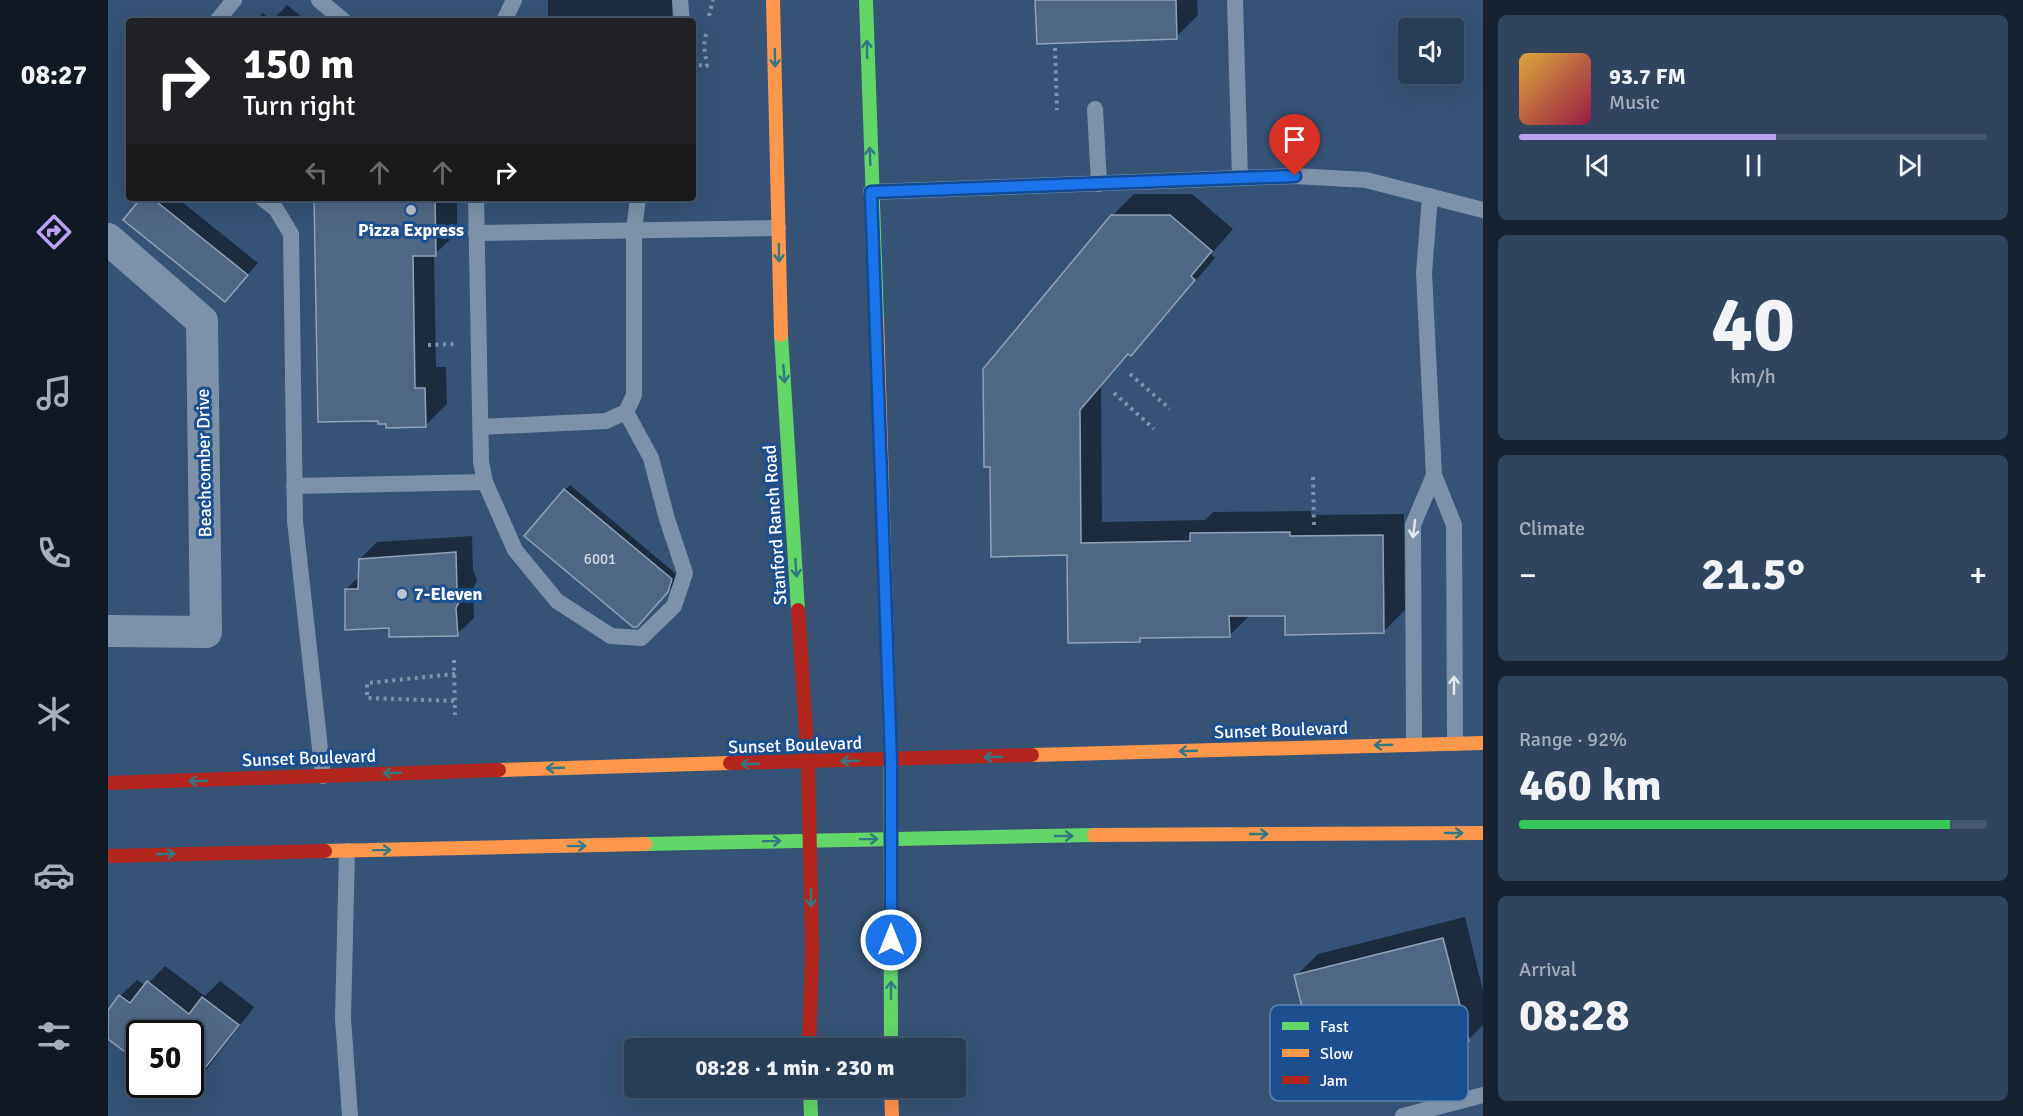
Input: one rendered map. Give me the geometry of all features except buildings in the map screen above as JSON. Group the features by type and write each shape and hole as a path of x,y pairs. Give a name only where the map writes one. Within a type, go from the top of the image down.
{"main road":[{"name":"Stanford Ranch Road","path":"773,0 780,315 808,762 812,949 809,1038"},
{"path":"866,0 891,760 891,1038"},
{"name":"Sunset Boulevard","path":"108,783 1483,742"},
{"path":"108,856 891,838 1483,833"},
{"path":"810,1098 811,1116"},
{"path":"891,1098 892,1116"}],"street":[{"name":"Beachcomber Drive","path":"108,239 202,321 206,632 108,631"}],"lane":[{"path":"219,18 234,0"},
{"path":"319,0 340,18"},
{"path":"505,18 514,0"},
{"path":"680,0 682,18"},
{"path":"1235,0 1240,178"},
{"path":"1095,109 1099,184"},
{"path":"871,192 1295,176 1366,180 1483,210"},
{"path":"1430,196 1424,273 1434,475 1454,525 1455,743"},
{"path":"266,201 276,209 291,234 295,521 323,776"},
{"path":"476,201 481,462 485,482 515,550 557,601 611,636 641,638 674,606 685,573 667,519 651,458 626,411"},
{"path":"481,427 606,421 626,411 634,395 634,231 638,201"},
{"path":"476,233 778,228"},
{"path":"1414,744 1413,525 1434,475"},
{"path":"294,486 485,482"},
{"path":"347,851 343,1019 350,1116"},
{"path":"1468,1099 1483,1095"},
{"path":"1403,1116 1460,1101"}],"path":[{"path":"699,65 706,66 704,46 714,0"},
{"path":"1055,48 1057,110"},
{"path":"1130,374 1170,409"},
{"path":"1114,393 1154,429"},
{"path":"1314,477 1314,526"},
{"path":"454,660 456,715"},
{"path":"455,674 367,683 367,698 455,701"}],"traffic: fast":[{"path":"866,0 877,320"},
{"path":"781,335 798,610"},
{"path":"890,738 891,1038"},
{"path":"645,844 1094,835"},
{"path":"810,1098 811,1116"}],"traffic: slow":[{"path":"773,0 781,335"},
{"path":"877,320 890,738"},
{"path":"1032,755 1483,743"},
{"path":"499,770 730,763"},
{"path":"1094,835 1483,833"},
{"path":"325,851 645,844"},
{"path":"891,1098 892,1116"}],"traffic: jam":[{"path":"798,610 808,762 812,949 809,1038"},
{"path":"730,763 1032,755"},
{"path":"108,783 499,770"},
{"path":"108,856 325,851"}],"place":[{"name":"Pizza Express","path":"411,210"},
{"name":"7-Eleven","path":"402,594"}],"route":[{"path":"891,940 891,760 871,192 1295,176"}]}
